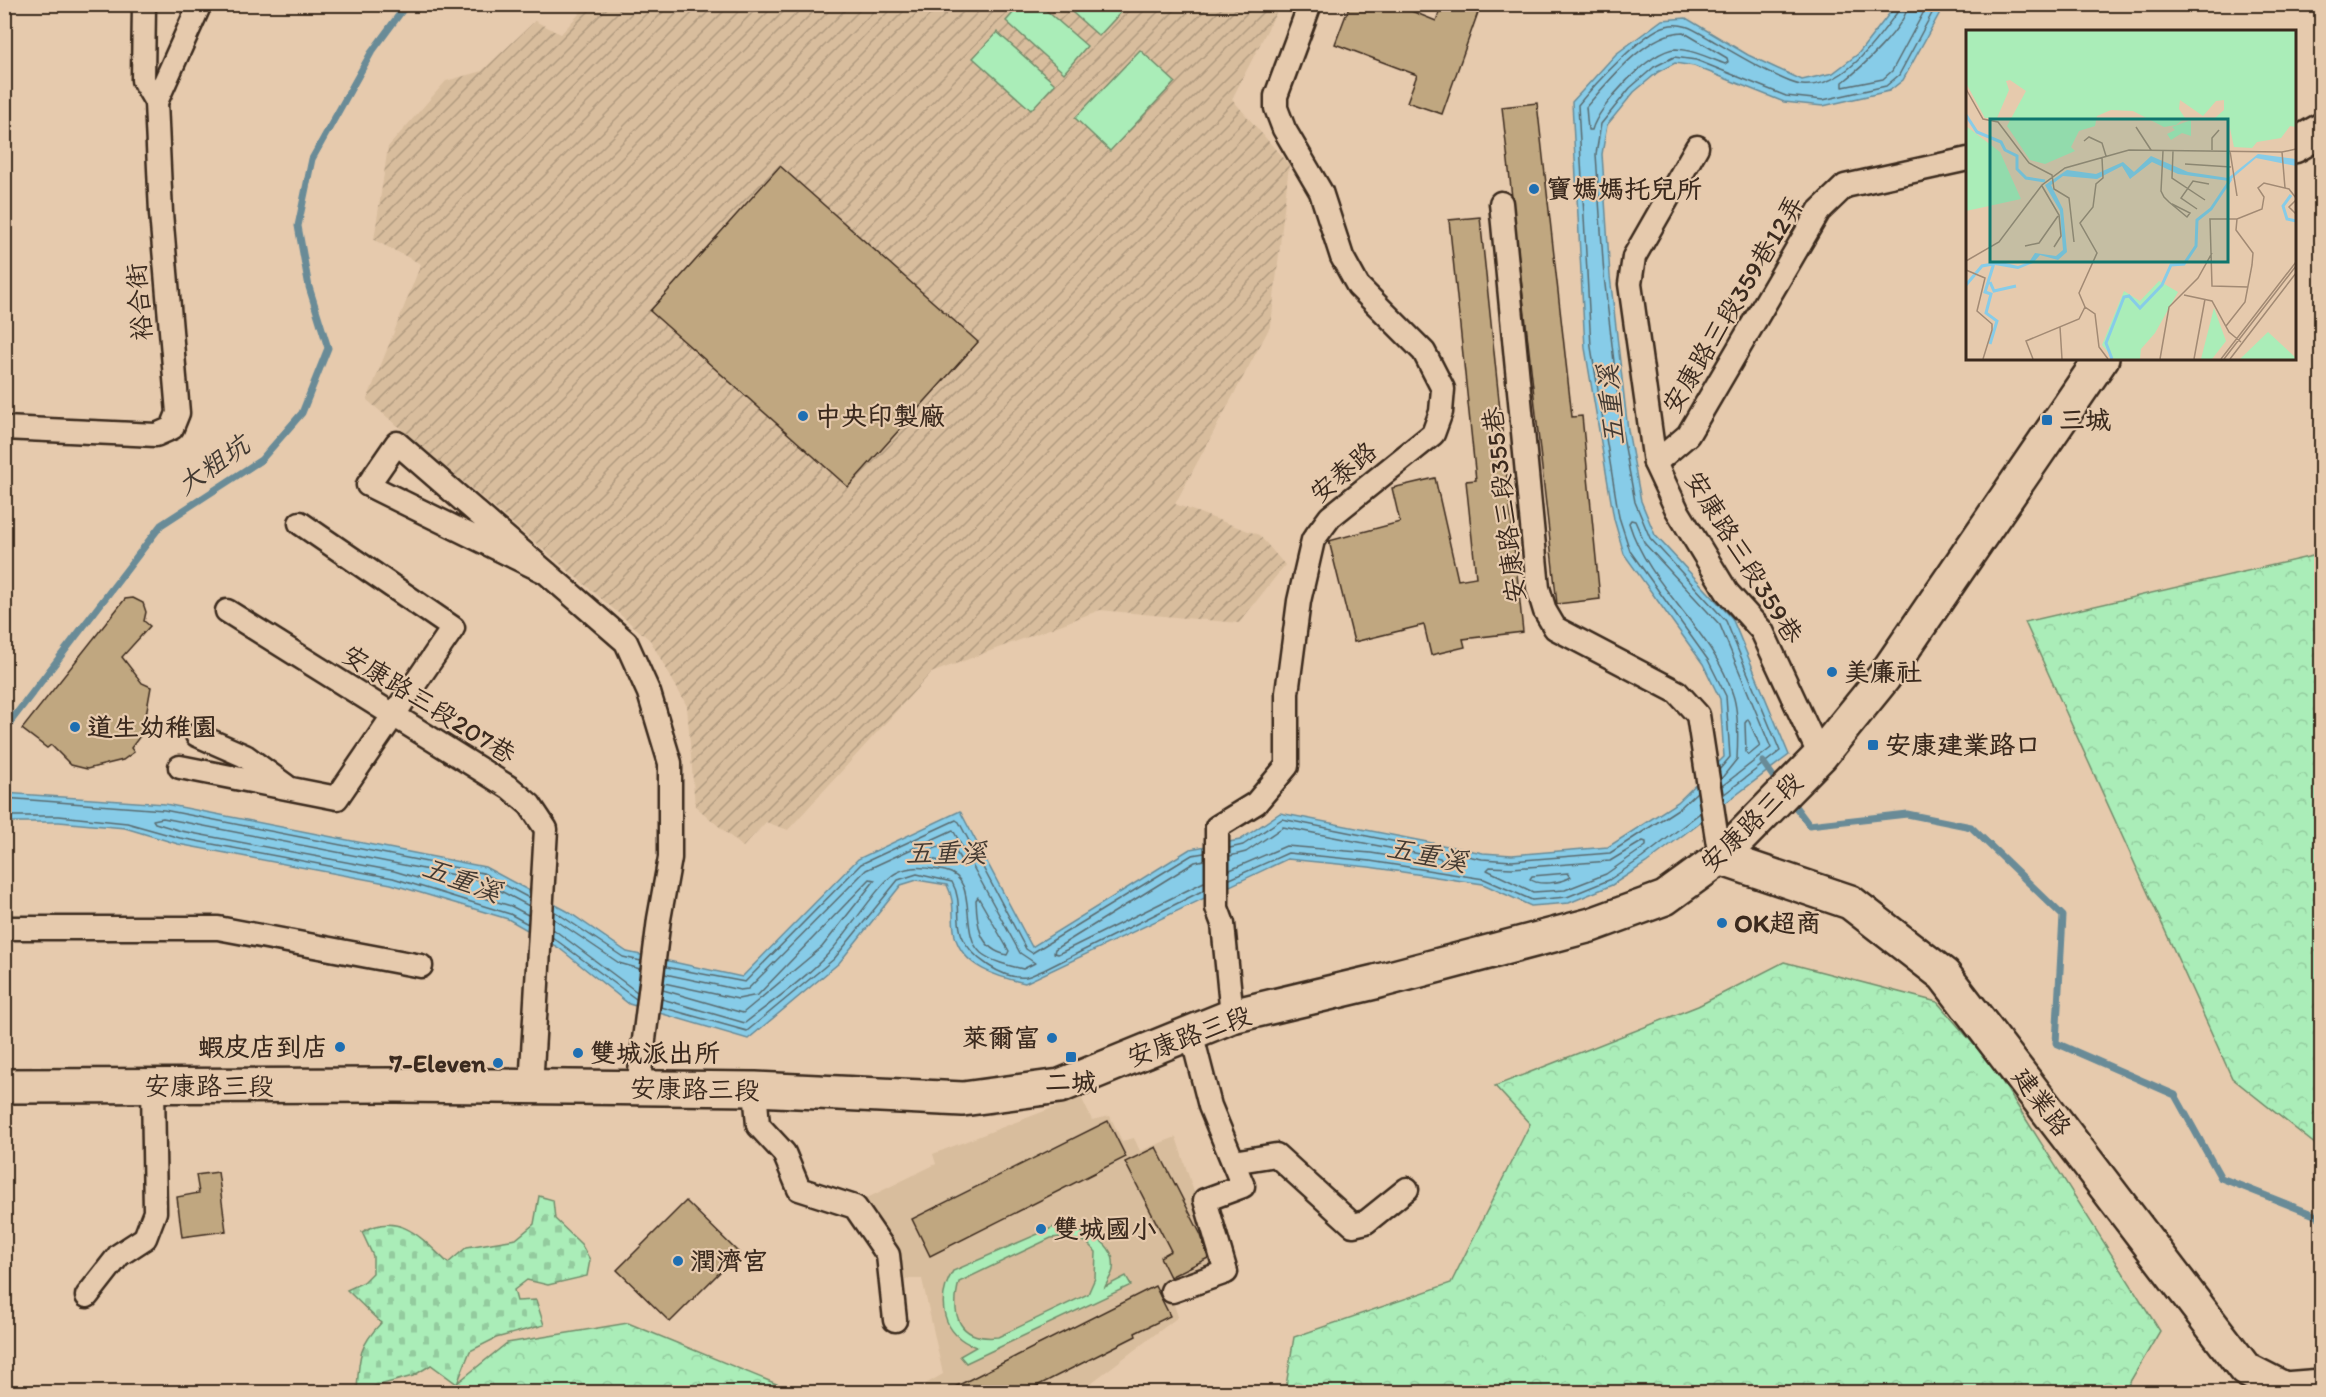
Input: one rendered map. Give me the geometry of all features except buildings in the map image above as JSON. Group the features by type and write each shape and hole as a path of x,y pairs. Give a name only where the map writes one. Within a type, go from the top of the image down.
{"main road":[{"path":"2296,145 2322,130"},
{"name":"安康路三段","path":"4,1086 531,1087 640,1074 755,1089 963,1100 1060,1086 1232,1016 1375,982 1591,925 1665,898 1720,858 1820,756 1884,677 2101,360"},
{"name":"建業路","path":"1720,858 1850,902 1944,975 2245,1369 2284,1389 2322,1386"}],"street":[{"name":"裕合街","path":"4,428 156,435 172,428 178,413 161,213 156,102 143,80 144,4"},
{"path":"156,102 200,4"},
{"name":"安泰路","path":"1232,1016 1223,924 1217,908 1217,827 1256,803 1287,766 1287,693 1299,601 1313,540 1330,517 1433,434 1441,412 1443,389 1424,352 1358,286 1342,257 1321,192 1284,129 1276,108 1276,96 1310,4"},
{"name":"安康路三段359巷","path":"1697,147 1634,257 1630,284 1655,463 1677,510 1727,592 1762,631 1820,756"},
{"name":"安康路三段359巷12弄","path":"1655,463 1688,435 1819,211 1845,186 1966,159"},
{"name":"安康路三段355巷","path":"1501,203 1538,588 1545,611 1555,628 1677,692 1698,716 1707,758 1720,858"},
{"path":"547,573 368,485 397,443 547,573 626,642 649,693 669,763 670,858 659,920 640,1074"},
{"path":"180,767 337,798 395,717 453,628 300,523"},
{"name":"安康路三段207巷","path":"227,611 510,788 530,805 546,829 531,1087"},
{"path":"197,735 245,756 292,790"},
{"path":"4,928 218,928 421,966"},
{"path":"1172,1291 1226,1272 1205,1200 1243,1186 1210,1106 1191,1032"},
{"path":"87,1296 119,1255 145,1238 155,1212 153,1086"},
{"path":"755,1089 758,1125 784,1154 799,1189 855,1207 888,1255 895,1320"},
{"path":"1233,1162 1276,1155 1353,1225 1366,1222 1407,1189"}],"shaded area":[{"name":"中央印製廠","path":"588,4 1280,5 1232,99 1289,165 1271,325 1175,504 1259,535 1285,565 1239,623 1100,610 931,673 788,830 766,822 743,847 695,806 687,706 650,640 367,400 421,264 374,240 388,147 446,81 482,71 535,21 561,34"},
{"name":"雙城國小","path":"1081,1097 1092,1120 1110,1116 1122,1141 1134,1138 1140,1151 1176,1137 1217,1263 1167,1282 1178,1317 1079,1392 912,1392 943,1374 922,1279 897,1279 859,1202 936,1164 933,1154"}],"green space":[{"path":"1020,5 1040,5 1087,46 1064,73 1006,21"},
{"path":"1064,5 1117,5 1123,10 1099,36"},
{"path":"997,32 1055,84 1031,110 973,58"},
{"path":"1140,50 1175,82 1110,151 1075,118"},
{"path":"2322,554 2321,1149 2232,1078 2025,622"},
{"path":"1784,962 1937,1002 1991,1064 2160,1331 2124,1392 1285,1392 1294,1337 1451,1283 1530,1124 1495,1086 1698,1006"},
{"path":"539,1196 553,1200 555,1219 581,1244 590,1260 587,1276 548,1285 527,1280 514,1290 517,1301 536,1300 544,1325 496,1338 470,1351 457,1384 431,1365 413,1376 357,1391 361,1354 368,1339 381,1323 347,1290 364,1282 373,1273 373,1256 362,1232 388,1224 399,1226 410,1230 448,1263 467,1247 516,1239 534,1224"},
{"path":"1054,1227 1094,1237 1109,1250 1113,1259 1113,1270 1105,1287 1126,1276 1131,1285 966,1363 960,1356 976,1347 956,1334 949,1325 943,1305 947,1282 953,1271","holes":["1060,1237 1086,1242 1096,1252 1095,1278 1088,1294 998,1337 974,1335 960,1324 956,1306 959,1282 1051,1238"]},
{"path":"628,1323 796,1392 446,1392 507,1343"}],"water":[{"name":"五重溪","path":"1896,5 1944,5 1903,80 1889,91 1823,106 1784,102 1694,66 1675,63 1658,72 1634,92 1607,125 1602,154 1610,276 1628,430 1641,501 1655,535 1732,618 1789,755 1646,863 1612,885 1569,903 1531,906 1483,884 1369,867 1287,859 1025,983 993,974 965,956 955,936 950,891 947,885 917,880 901,885 839,963 748,1039 629,1004 559,948 508,919 391,884 178,844 125,828 59,822 5,822 4,793 165,804 485,867 567,911 627,952 742,977 858,859 960,811 1032,947 1190,849 1240,840 1280,813 1483,853 1512,855 1608,847 1678,802 1724,757 1720,699 1703,664 1624,554 1614,519 1585,348 1572,102 1616,54 1662,20 1686,18 1748,55 1802,80 1833,73 1858,54"}],"waterway":[{"name":"大粗坑","path":"4,730 161,525 261,460 302,413 328,348 309,287 298,226 312,159 371,53 407,4"},
{"path":"1763,762 1779,785"},
{"path":"1789,798 1809,825 1907,814 1971,827 2063,916 2056,1043 2175,1095 2221,1178 2322,1218"}],"place":[{"name":"寶媽媽托兒所","path":"1534,189"},
{"name":"中央印製廠","path":"803,416"},
{"name":"三城","path":"2047,420"},
{"name":"美廉社","path":"1832,672"},
{"name":"道生幼稚園","path":"75,727"},
{"name":"安康建業路口","path":"1873,745"},
{"name":"OK超商","path":"1722,923"},
{"name":"萊爾富","path":"1052,1038"},
{"name":"蝦皮店到店","path":"340,1047"},
{"name":"雙城派出所","path":"578,1053"},
{"name":"二城","path":"1071,1057"},
{"name":"7-Eleven","path":"498,1063"},
{"name":"雙城國小","path":"1041,1229"},
{"name":"潤濟宮","path":"678,1261"}]}
